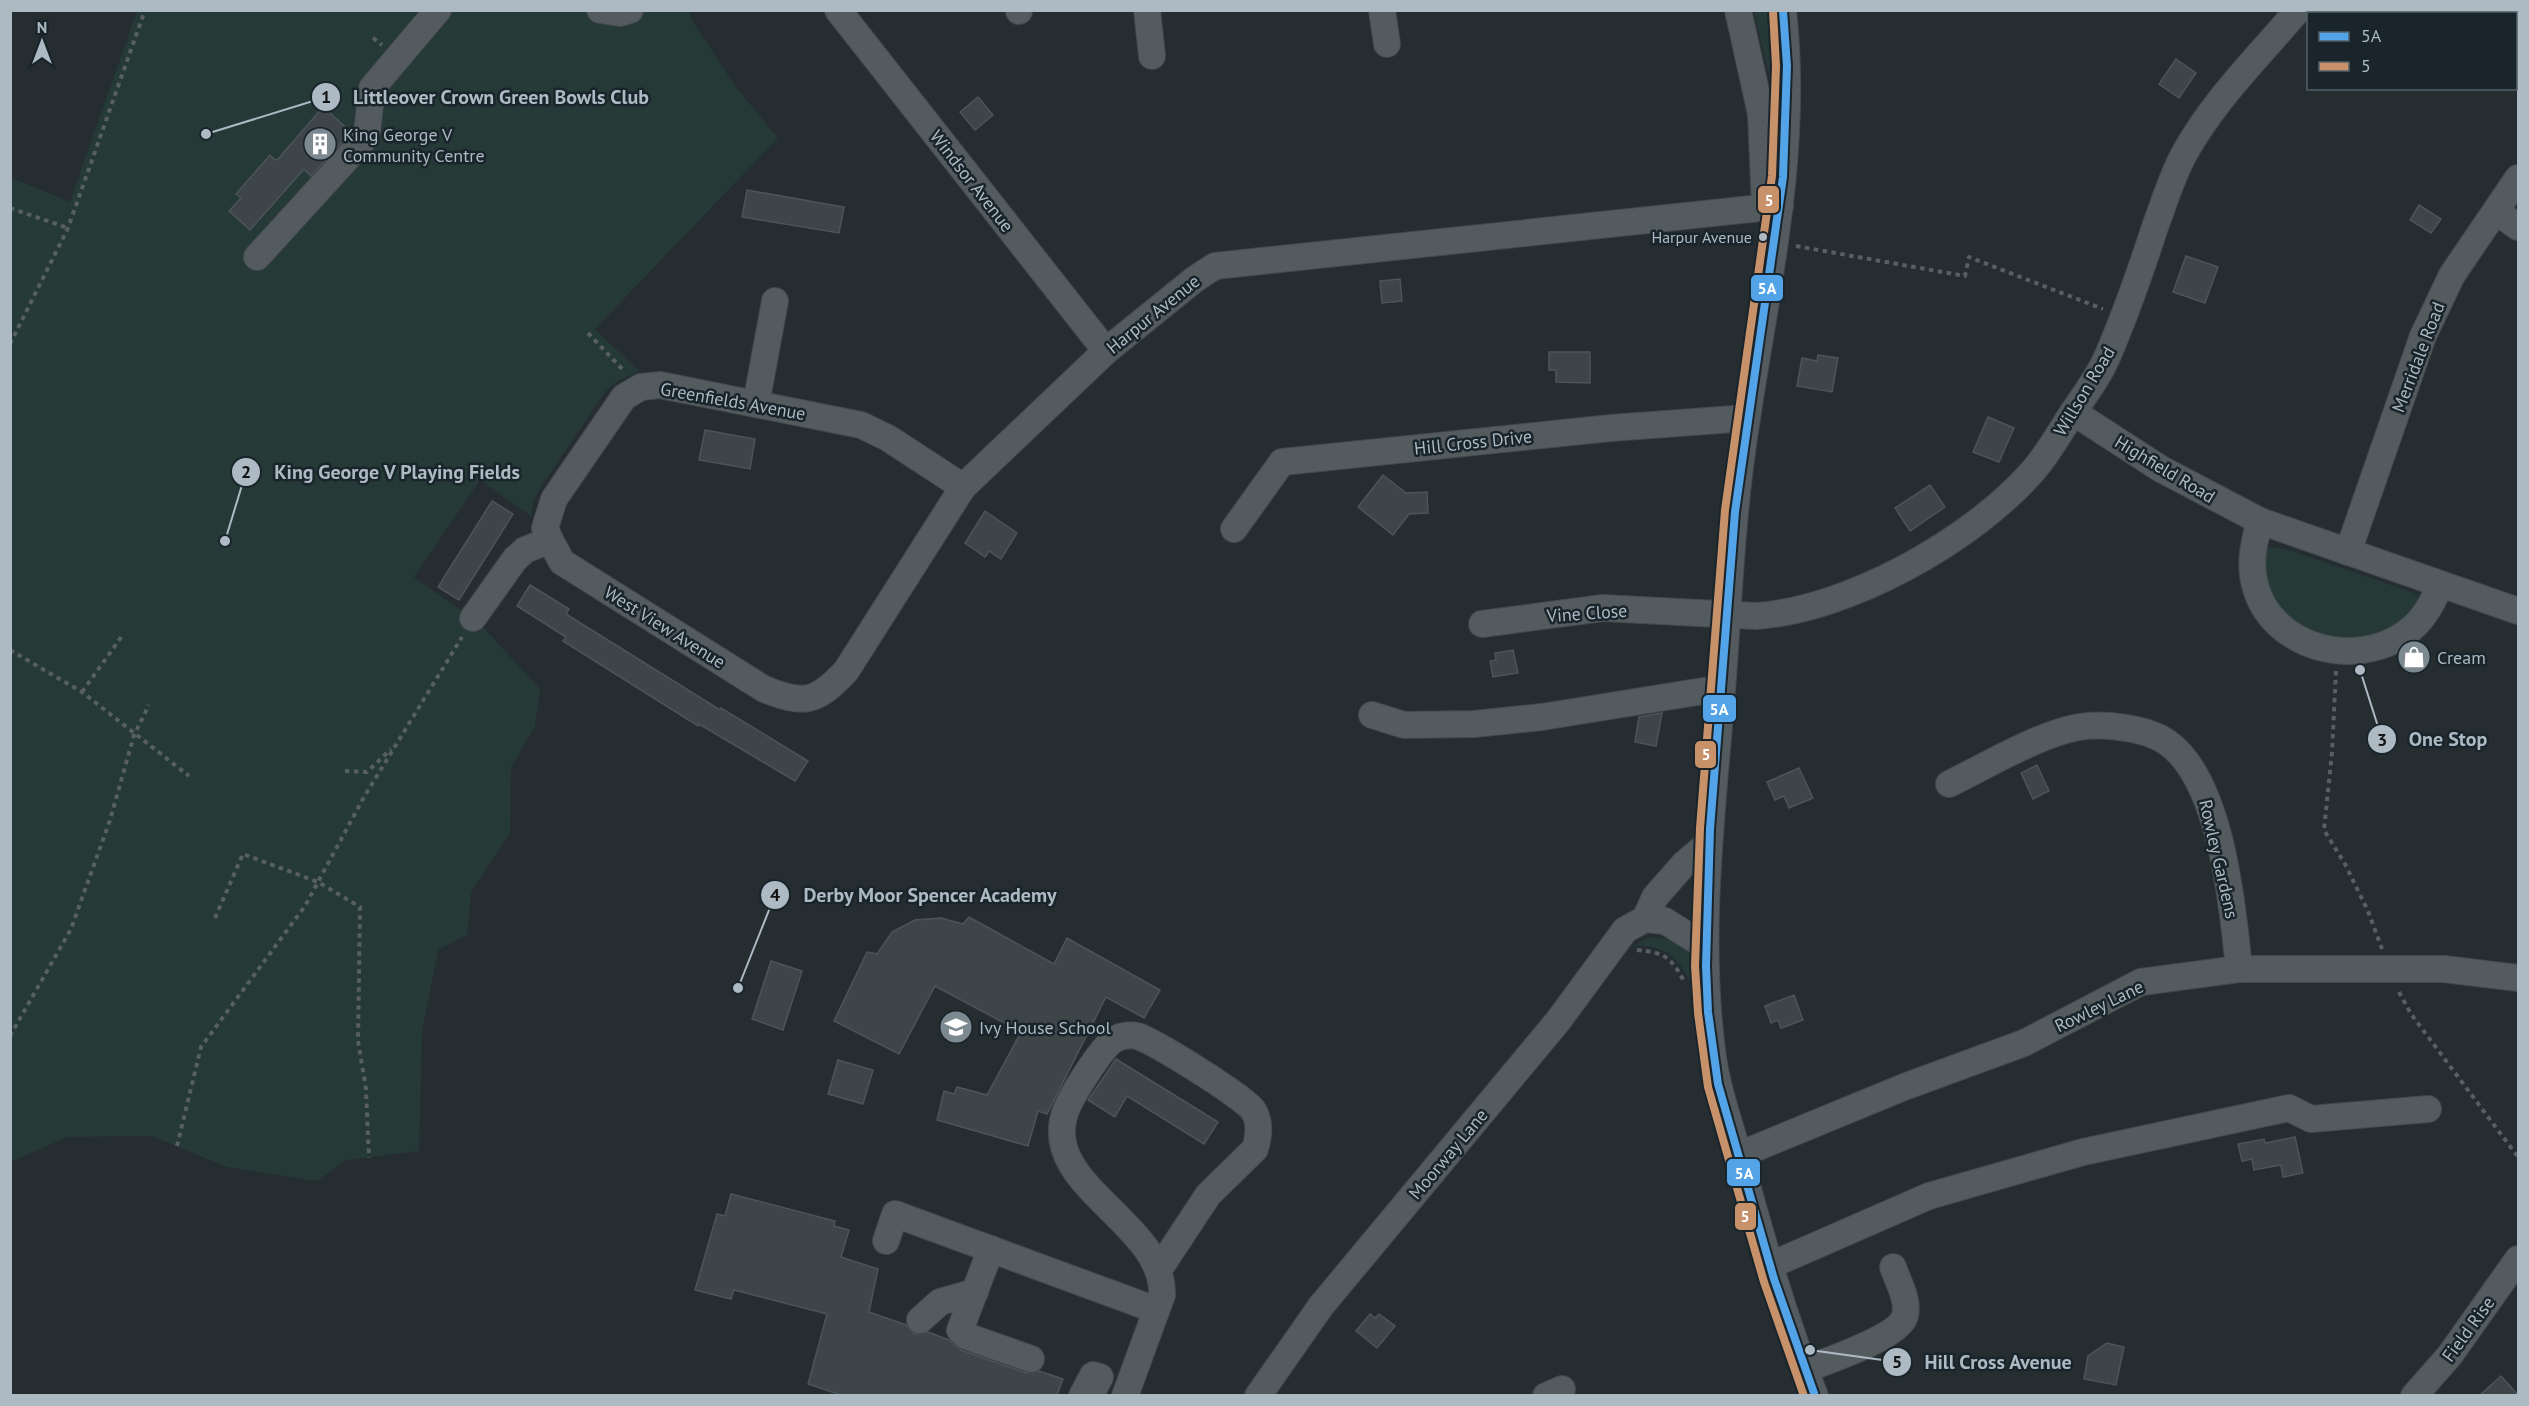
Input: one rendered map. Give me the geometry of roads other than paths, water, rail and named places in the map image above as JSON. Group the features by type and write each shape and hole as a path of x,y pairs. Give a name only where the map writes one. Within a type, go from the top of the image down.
{"street":[{"path":"257,256 361,143 367,132 372,88 438,10"},
{"path":"600,10 620,13 630,10"},
{"name":"Windsor Avenue","path":"838,10 1106,351"},
{"path":"1147,10 1152,56"},
{"path":"1382,10 1387,44"},
{"path":"1738,10 1761,114 1773,206 1774,242 1737,490 1709,843 1705,946 1707,1010 1713,1062 1769,1266 1804,1370 1815,1395"},
{"path":"1773,206 1788,69 1783,10"},
{"name":"Willson Road","path":"1728,615 1778,615 1839,597 1887,578 1965,529 2005,498 2032,472 2107,358 2169,188 2185,153 2223,97 2298,10"},
{"name":"Merridale Road","path":"2348,552 2423,336 2452,274 2497,212 2518,178"},
{"name":"Harpur Avenue","path":"792,700 814,697 830,688 846,671 963,487 1106,351 1195,279 1215,266 1773,206"},
{"path":"2497,212 2518,228"},
{"path":"756,404 775,301"},
{"name":"Greenfields Avenue","path":"550,540 545,528 554,499 624,397 641,387 660,385 861,425 888,438 963,487"},
{"name":"Highfield Road","path":"2073,412 2161,469 2260,521 2518,611"},
{"name":"Hill Cross Drive","path":"1234,529 1282,462 1611,428 1747,418"},
{"path":"2260,521 2253,558 2259,596 2270,614 2294,636 2313,646 2336,652 2356,652 2381,646 2405,634 2432,604 2440,585"},
{"path":"474,618 515,559 525,550 550,540"},
{"name":"West View Avenue","path":"550,540 562,562 764,689 792,700"},
{"name":"Vine Close","path":"1482,624 1603,608 1728,615"},
{"path":"1372,715 1404,725 1474,724 1542,717 1722,688"},
{"name":"Rowley Gardens","path":"1949,784 2034,743 2079,727 2127,727 2166,741 2188,764 2209,806 2231,897 2239,969"},
{"name":"Moorway Lane","path":"1258,1395 1321,1306 1550,1030 1625,930 1645,919 1655,897 1684,864 1709,843"},
{"path":"1645,919 1665,921 1705,946"},
{"name":"Rowley Lane","path":"1739,1155 1904,1087 2024,1043 2141,982 2239,969 2444,969 2518,978"},
{"path":"1125,1395 1162,1295 1158,1271 1141,1242 1069,1162 1063,1146 1062,1127 1067,1108 1106,1046 1123,1036 1134,1035 1152,1042 1248,1103 1258,1122 1258,1140 1255,1149 1208,1195 1158,1271"},
{"path":"1769,1266 1929,1196 2083,1152 2289,1108 2312,1119 2428,1109"},
{"path":"886,1241 895,1214 1156,1310"},
{"path":"991,1250 960,1330 962,1334 1031,1359"},
{"name":"Field Rise","path":"2414,1395 2450,1355 2518,1259"},
{"path":"1804,1370 1871,1342 1899,1325 1905,1316 1906,1302 1893,1267"},
{"path":"920,1320 940,1302 975,1292"},
{"path":"1082,1395 1093,1375 1100,1377 1090,1395"}],"place":[{"name":"Littleover Crown Green Bowls Club","path":"206,134"},
{"name":"King George V Community Centre","path":"320,144"},
{"name":"Harpur Avenue","path":"1763,237"},
{"name":"King George V Playing Fields","path":"225,541"},
{"name":"Cream","path":"2414,657"},
{"name":"One Stop","path":"2360,670"},
{"name":"Derby Moor Spencer Academy","path":"738,988"},
{"name":"Ivy House School","path":"956,1027"},
{"name":"Hill Cross Avenue","path":"1810,1350"}]}
